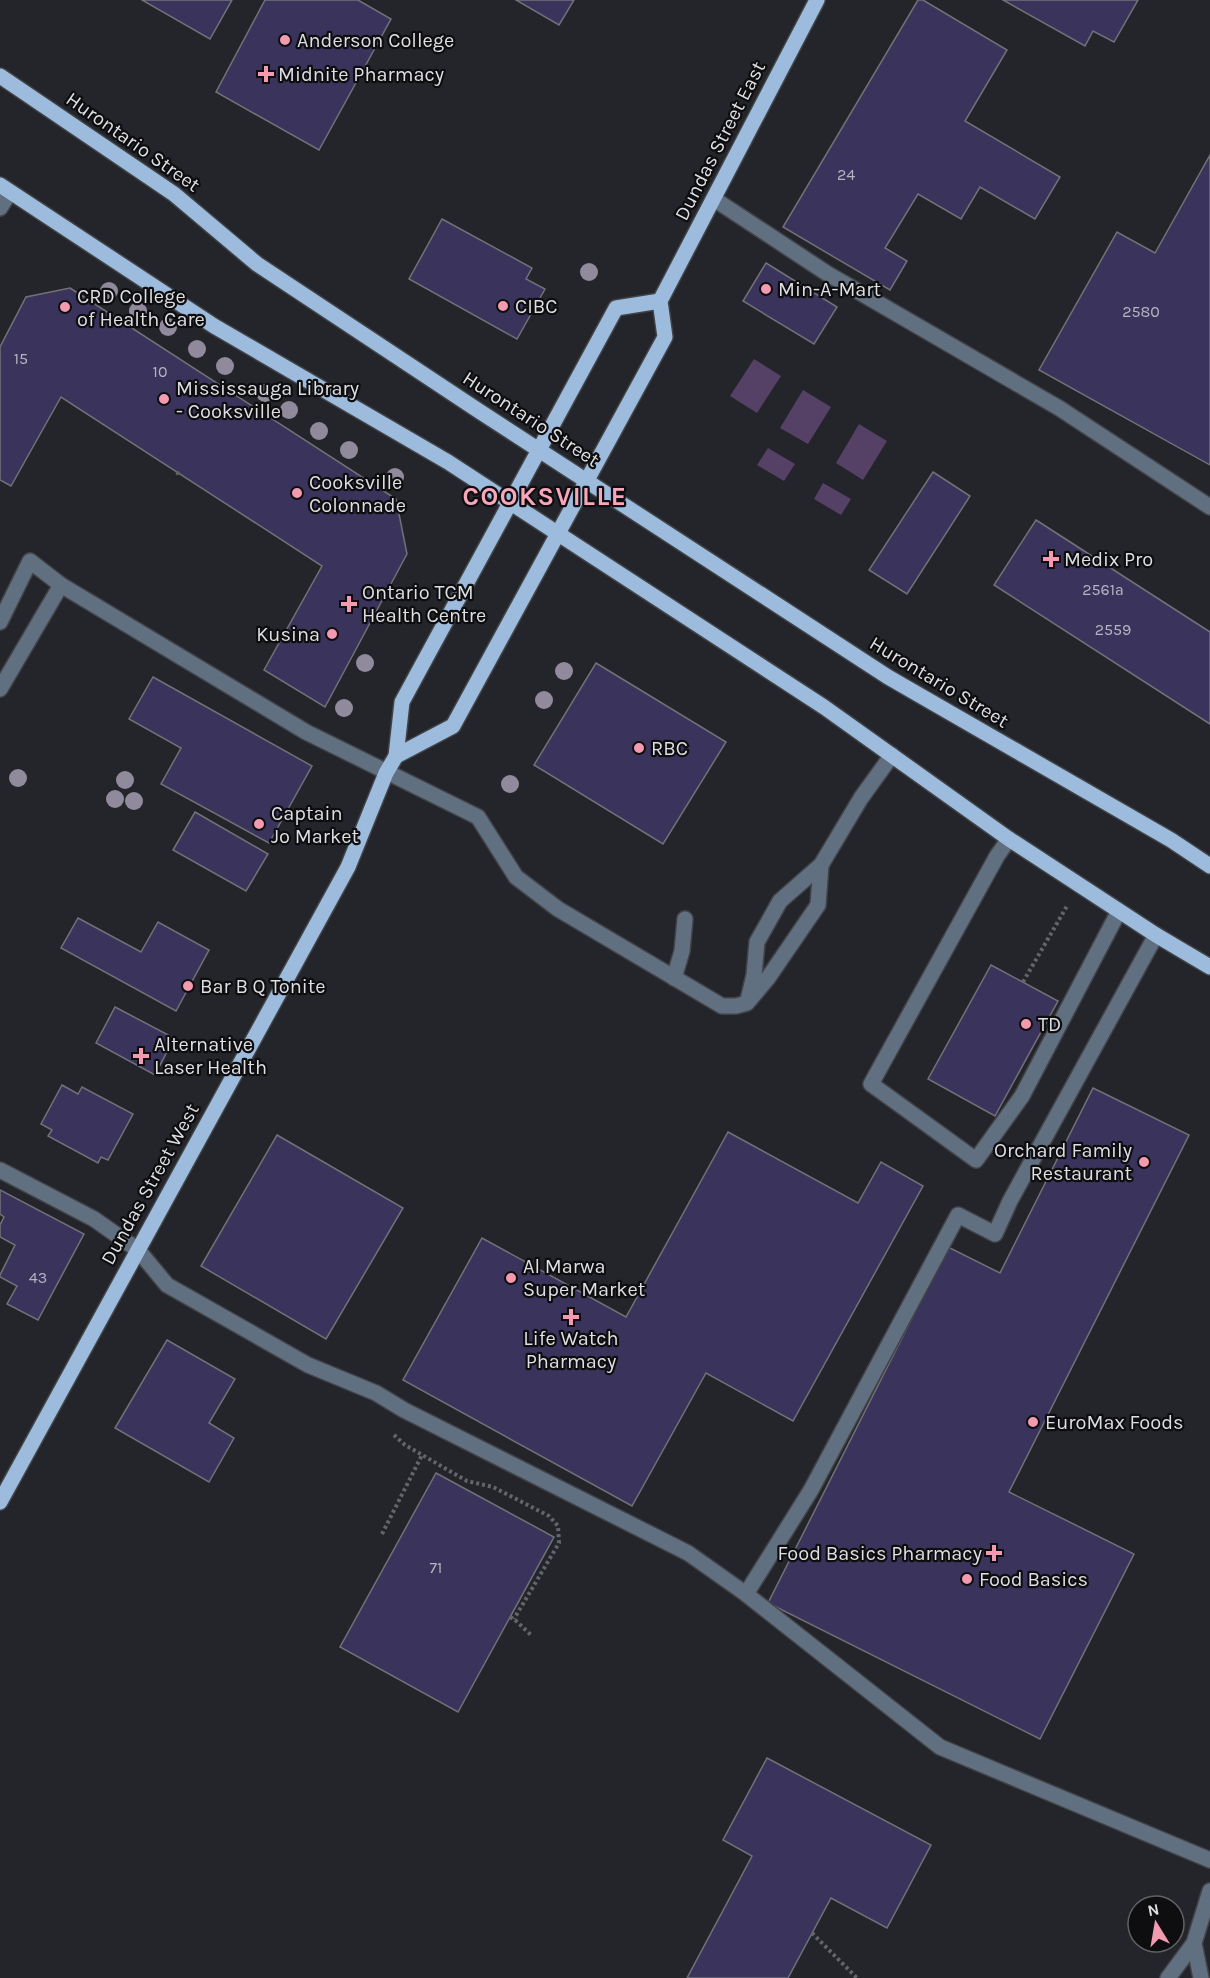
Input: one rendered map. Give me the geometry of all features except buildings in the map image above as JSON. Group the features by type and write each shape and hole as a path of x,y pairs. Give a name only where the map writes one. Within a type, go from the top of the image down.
{"main road":[{"name":"Dundas Street East","path":"660,301 817,0"},
{"name":"Hurontario Street","path":"0,76 174,194 257,264 538,450 888,677 1171,840 1210,866"},
{"path":"5,189 214,326 448,462 510,502 824,707 1009,839 1156,935 1210,967"},
{"path":"396,756 453,726 665,337 660,301 616,308 538,450"},
{"name":"Dundas Street West","path":"0,1502 348,867 396,756 402,702 538,450"}],"street":[{"path":"0,208 5,189"},
{"path":"714,199 828,274 1059,408 1210,507"},
{"path":"0,622 30,561 61,585 306,732 478,817 516,878 558,909 722,1006 747,1003 768,978 818,905 821,866"},
{"path":"0,689 61,585"},
{"path":"747,1003 754,975 757,942 780,901 821,866 861,798 892,755"},
{"path":"1009,839 997,856 871,1084 976,1160 1022,1096 1119,911"},
{"path":"674,978 682,951 685,919"},
{"path":"746,1594 812,1490 958,1215 995,1234 1010,1201 1156,935"},
{"path":"0,1170 94,1219 138,1250 167,1285 308,1365 376,1393 404,1410 688,1553 746,1594 940,1747 1210,1860"},
{"path":"1168,1978 1194,1943 1210,1891"},
{"path":"1194,1943 1201,1978"}],"path":[{"path":"1023,982 1069,903"},
{"path":"405,1445 467,1481 493,1487 549,1516 558,1526 559,1543 512,1618 531,1635"},
{"path":"382,1534 423,1455"},
{"path":"812,1933 857,1978"}],"shaded area":[{"path":"754,359 781,376 757,413 730,396"},
{"path":"803,390 831,407 808,444 780,428"},
{"path":"859,424 887,441 863,480 836,463"},
{"path":"768,448 795,464 784,481 757,465"},
{"path":"823,483 851,499 841,515 814,499"}],"place":[{"name":"Anderson College","path":"285,40"},
{"name":"Midnite Pharmacy","path":"266,74"},
{"name":"Min-A-Mart","path":"766,289"},
{"name":"CIBC","path":"503,306"},
{"name":"CRD College of Health Care","path":"65,307"},
{"name":"Mississauga Library - Cooksville","path":"164,399"},
{"name":"Cooksville Colonnade","path":"297,493"},
{"name":"Medix Pro","path":"1051,559"},
{"name":"Ontario TCM Health Centre","path":"349,604"},
{"name":"Kusina","path":"332,634"},
{"name":"RBC","path":"639,748"},
{"name":"Captain Jo Market","path":"259,824"},
{"name":"Bar B Q Tonite","path":"188,986"},
{"name":"TD","path":"1026,1024"},
{"name":"Alternative Laser Health","path":"141,1056"},
{"name":"Orchard Family Restaurant","path":"1144,1162"},
{"name":"Al Marwa Super Market","path":"511,1278"},
{"name":"Life Watch Pharmacy","path":"571,1317"},
{"name":"EuroMax Foods","path":"1033,1422"},
{"name":"Food Basics Pharmacy","path":"994,1553"},
{"name":"Food Basics","path":"967,1579"}],"district":[{"name":"COOKSVILLE","path":"545,496"}]}
